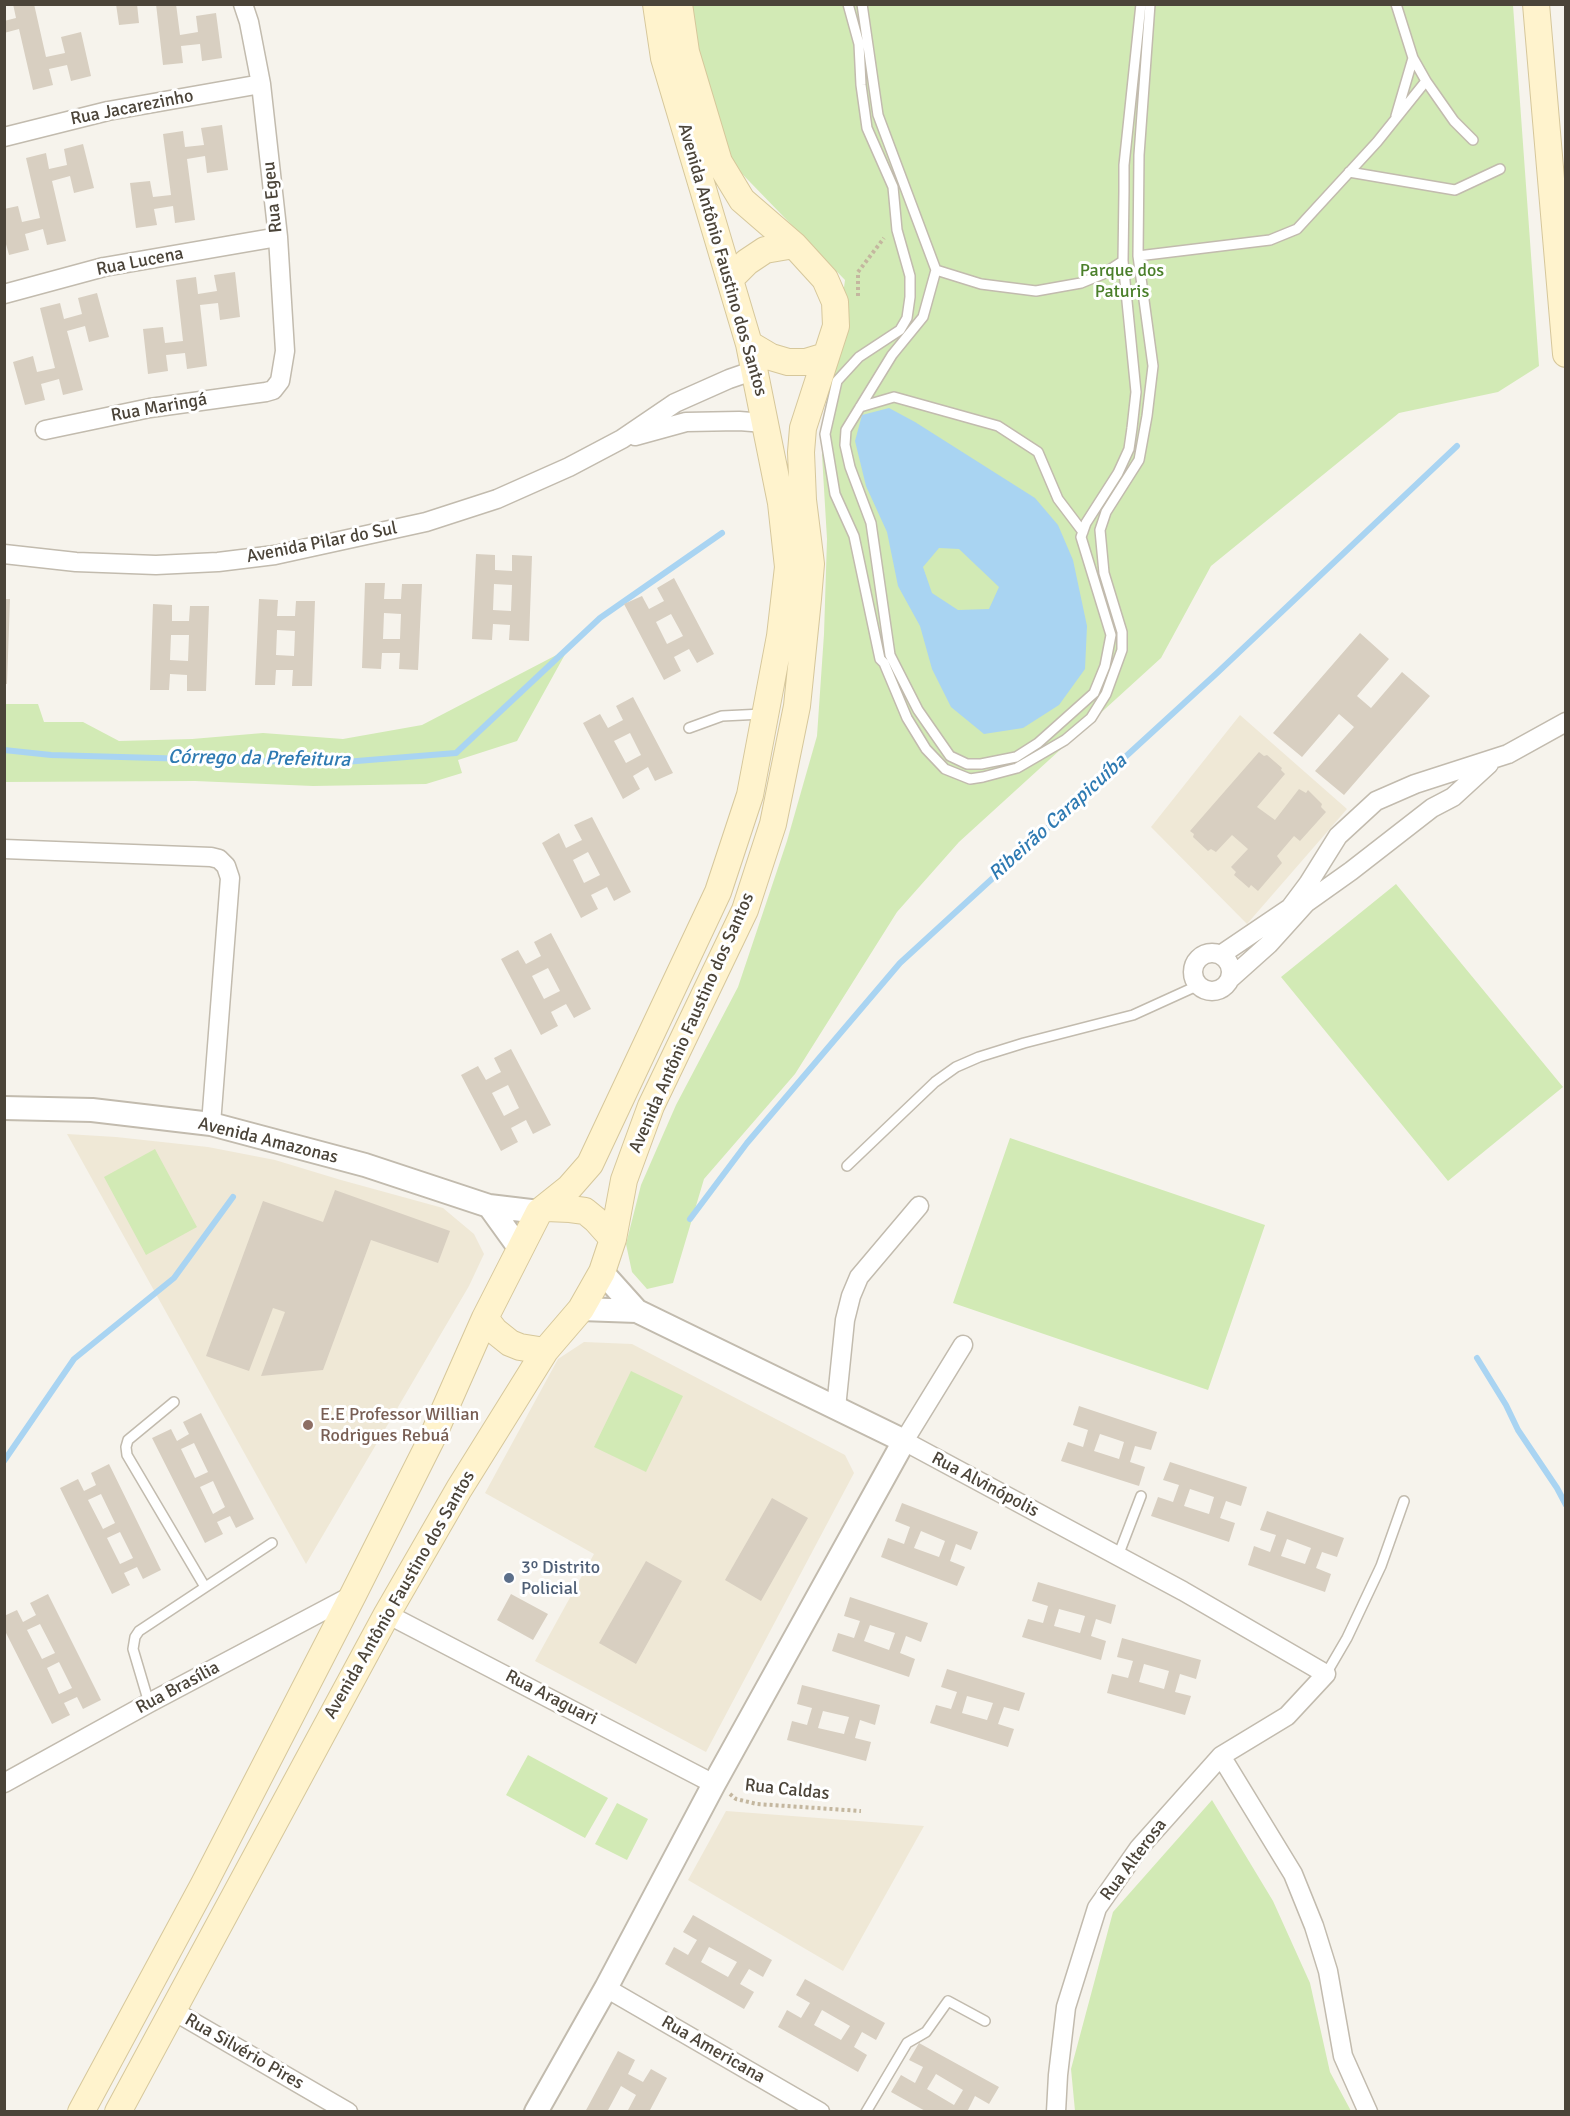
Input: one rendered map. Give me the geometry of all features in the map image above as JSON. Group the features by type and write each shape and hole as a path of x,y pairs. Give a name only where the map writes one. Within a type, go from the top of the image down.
{"main road":[{"name":"Avenida Antônio Faustino dos Santos","path":"81,2112 204,1884 353,1595 432,1438 485,1318 520,1249 543,1210 582,1175 590,1164 718,892 750,795 780,636 788,567 781,503 749,344 664,58 656,4"},
{"name":"Avenida Antônio Faustino dos Santos","path":"118,2112 387,1614 459,1489 544,1351 581,1310 602,1272 613,1239 624,1180 651,1106 745,910 773,824 797,706 811,564 803,500 801,452 803,428 836,326 835,302 825,279 794,245 742,200 719,162 686,52 679,4"},
{"path":"1536,4 1566,354"},
{"path":"730,279 747,262 765,250 794,245"},
{"path":"749,344 771,357 788,362 806,362 826,356"},
{"path":"543,1210 585,1211 597,1220 613,1239"},
{"path":"485,1318 495,1331 510,1343 544,1351"}],"street":[{"name":"Rua Egeu","path":"243,4 249,22 261,84 278,237 285,351 280,381 273,390"},
{"name":"Rua Jacarezinho","path":"4,137 108,111 261,84"},
{"name":"Rua Lucena","path":"4,294 104,267 278,237"},
{"name":"Avenida Pilar do Sul","path":"4,554 76,562 156,565 218,562 275,555 426,522 497,499 569,467 622,439 675,403 755,370"},
{"name":"Rua Maringá","path":"45,430 150,408 273,390"},
{"name":"Avenida Pilar do Sul","path":"622,439 686,422 765,423"},
{"path":"1222,954 1290,908 1338,836 1376,801 1415,784 1495,759 1566,722"},
{"path":"1231,978 1231,964 1222,954 1209,952 1197,960 1193,971 1193,977 1206,990 1217,990 1228,984 1231,978 1269,944 1306,903 1432,808 1453,797 1495,759"},
{"path":"4,849 211,857 219,859 226,866 231,878 211,1124"},
{"name":"Avenida Amazonas","path":"4,1108 92,1110 211,1124 365,1165 489,1206 543,1210"},
{"path":"489,1206 520,1249"},
{"path":"837,1408 845,1320 851,1296 859,1277 919,1206"},
{"name":"Rua Alvinópolis","path":"602,1272 637,1311 904,1441 1182,1591 1326,1674"},
{"name":"Rua Alvinópolis","path":"581,1310 637,1311"},
{"path":"536,2112 904,1441 963,1345"},
{"name":"Rua Brasília","path":"4,1783 353,1595"},
{"name":"Rua Araguari","path":"387,1614 714,1784"},
{"name":"Rua Alterosa","path":"1056,2112 1066,2007 1097,1908 1140,1848 1221,1756 1287,1716 1326,1674"},
{"path":"1221,1756 1293,1874 1314,1926 1328,1971 1342,2056 1368,2112"},
{"name":"Rua Americana","path":"606,1988 820,2112"},
{"name":"Rua Silvério Pires","path":"172,2010 348,2112"}],"lane":[{"path":"848,4 859,44 861,85 867,128 892,187 897,230 910,276 910,297 907,318 900,330 859,357 837,381 825,434 835,494 854,536 880,659 884,663 907,718 926,749 945,769 970,779 1017,768 1065,740 1091,718 1106,694 1122,650 1122,632 1104,573 1100,530 1106,512 1139,460 1153,366 1138,256 1139,155 1150,4"},
{"path":"862,4 878,115 936,270 923,317 892,355 846,430 844,445 871,523 891,655 918,710 950,756 967,764 981,764 1016,757 1038,743 1094,693 1105,666 1111,635 1081,537 1129,450 1136,392 1124,261 1124,165 1141,4"},
{"path":"1396,4 1413,58 1426,81 1454,121 1473,140"},
{"path":"1394,121 1413,58"},
{"path":"1138,256 1270,240 1297,229 1394,121 1426,81"},
{"path":"1349,172 1455,190 1500,169"},
{"path":"936,270 981,284 1036,291 1081,284 1124,261"},
{"path":"860,407 894,397 998,426 1038,452 1058,499 1083,532"},
{"path":"689,728 722,716 766,714"},
{"path":"847,1166 935,1082 956,1067 1024,1042 1134,1015 1199,985"},
{"path":"174,1402 128,1440 127,1455 205,1587"},
{"path":"1118,1556 1140,1496"},
{"path":"1326,1674 1347,1638 1381,1566 1404,1501"},
{"path":"149,1703 133,1649 135,1636 139,1631 272,1543"},
{"path":"866,2112 908,2043 926,2032 948,2001 985,2021"}],"path":[{"name":"Rua Caldas","path":"714,1784 736,1798 757,1804 861,1810"}],"shaded area":[{"path":"1240,715 1347,809 1247,924 1151,827"},
{"name":"E.E Professor Willian Rodrigues Rebuá","path":"67,1134 208,1147 275,1160 443,1208 474,1234 484,1254 469,1286 306,1564"},
{"path":"584,1342 632,1344 845,1455 854,1473 706,1752 535,1661 594,1554 485,1493 558,1359"},
{"path":"726,1811 924,1826 843,1971 688,1880"}],"green space":[{"name":"Parque dos Paturis","path":"683,5 1513,5 1539,366 1498,392 1399,413 1211,566 1161,658 959,842 897,912 795,1074 704,1179 673,1283 647,1289 632,1272 626,1244 641,1185 676,1105 738,987 787,841 817,736 824,634 827,539 822,455 845,280 717,148"},
{"path":"568,649 517,741 458,760 462,773 426,784 313,786 195,781 5,782 5,704 38,704 44,722 83,722 119,741 192,739 263,733 343,739 422,725"},
{"path":"1396,884 1563,1087 1448,1181 1281,977"},
{"path":"1010,1138 1265,1225 1208,1390 953,1303"},
{"path":"155,1149 197,1227 146,1255 104,1177"},
{"path":"631,1371 683,1396 646,1472 594,1447"},
{"path":"528,1755 608,1798 585,1838 506,1795"},
{"path":"1212,1800 1273,1901 1310,1983 1330,2072 1351,2111 1075,2111 1071,2069 1113,1912"},
{"path":"617,1803 648,1819 627,1860 595,1844"}],"water":[{"path":"889,408 915,422 1035,498 1058,525 1073,560 1087,626 1085,669 1059,705 1023,728 984,734 951,707 932,669 920,626 898,586 887,532 866,486 855,441 862,415","holes":["939,548 959,549 999,587 989,609 958,610 932,593 923,567"]}],"building":[{"path":"13,4 34,4 46,57 65,53 61,37 81,32 91,76 71,81 67,65 49,69 53,85 33,90 19,29 4,33 4,21 16,18"},
{"path":"116,4 137,4 139,23 119,25"},
{"path":"156,4 176,4 180,35 198,32 196,16 216,13 222,58 202,61 200,44 181,46 183,63 163,65"},
{"path":"222,125 228,170 207,173 205,156 187,159 195,220 175,223 173,206 154,209 157,225 136,228 130,183 150,181 153,197 171,195 163,134 183,131 185,147 204,145 201,128"},
{"path":"83,144 94,188 74,193 70,176 52,181 66,241 47,245 43,229 25,234 29,250 9,255 4,237 4,209 18,206 22,222 40,218 26,158 46,153 49,169 67,165 64,149"},
{"path":"235,272 240,317 220,320 218,303 200,305 207,366 187,369 185,353 166,355 168,371 148,374 143,329 163,327 165,343 183,341 176,280 196,277 198,294 217,291 214,275"},
{"path":"97,293 109,337 89,342 85,326 67,331 83,390 63,395 59,379 41,384 45,400 25,405 13,362 33,356 37,372 55,368 40,308 60,303 64,319 82,314 78,298"},
{"path":"476,554 495,555 495,570 512,571 512,555 532,556 529,641 509,640 510,625 493,624 492,640 472,639","holes":["494,584 512,585 511,611 493,610"]},
{"path":"674,578 714,654 697,663 689,649 674,657 681,671 664,680 624,604 642,596 649,609 664,601 657,588","holes":["671,614 683,636 667,644 656,622"]},
{"path":"365,583 385,583 384,599 401,599 402,584 422,584 418,670 399,669 400,653 382,653 381,669 362,668","holes":["384,613 401,614 400,639 383,639"]},
{"path":"4,599 10,599 7,684 4,684"},
{"path":"259,599 278,600 277,616 295,616 296,601 315,601 312,686 292,686 293,670 276,670 275,685 255,685","holes":["277,630 295,631 294,656 276,655"]},
{"path":"153,604 172,605 172,621 189,621 190,606 209,606 206,691 187,691 187,675 170,674 169,690 150,690","holes":["171,635 189,635 188,661 170,660"]},
{"path":"1360,633 1389,659 1357,696 1371,708 1402,672 1430,696 1344,795 1315,771 1354,727 1339,714 1302,757 1273,733"},
{"path":"633,697 673,773 655,781 648,767 633,776 640,789 623,799 583,723 600,714 608,728 623,720 616,706","holes":["630,733 641,755 626,763 614,741"]},
{"path":"1259,752 1264,756 1267,755 1282,768 1285,774 1257,807 1275,820 1299,789 1306,793 1308,790 1322,804 1321,807 1326,812 1300,841 1294,836 1277,856 1282,863 1258,891 1251,885 1249,888 1234,875 1236,872 1231,867 1248,849 1232,835 1216,852 1211,849 1208,851 1190,831"},
{"path":"592,817 631,892 614,901 607,887 591,895 598,909 581,918 542,843 559,833 566,848 582,840 574,825","holes":["588,852 600,875 584,883 573,860"]},
{"path":"551,933 591,1009 574,1018 566,1004 551,1012 558,1026 541,1035 501,959 518,950 526,964 541,956 534,942","holes":["548,968 560,991 544,999 532,976"]},
{"path":"511,1049 551,1125 533,1134 526,1120 511,1128 518,1142 501,1151 461,1075 478,1066 486,1080 501,1072 494,1058","holes":["508,1085 519,1108 504,1116 492,1093"]},
{"path":"335,1190 450,1231 438,1263 371,1240 323,1370 261,1376 285,1312 273,1308 249,1371 206,1356 263,1201 323,1222"},
{"path":"1079,1406 1157,1432 1151,1450 1135,1446 1130,1462 1145,1467 1139,1486 1061,1461 1068,1442 1083,1447 1088,1430 1073,1425","holes":["1100,1434 1124,1442 1119,1459 1094,1451"]},
{"path":"201,1413 254,1519 236,1528 230,1516 217,1522 223,1534 205,1543 152,1438 171,1429 177,1441 189,1434 183,1422","holes":["194,1443 208,1472 195,1478 181,1449","213,1481 225,1507 213,1514 200,1487"]},
{"path":"1170,1462 1247,1487 1241,1506 1226,1501 1220,1518 1235,1523 1229,1542 1151,1516 1158,1497 1173,1502 1179,1485 1163,1480","holes":["1190,1489 1214,1497 1209,1514 1184,1506"]},
{"path":"109,1464 161,1570 143,1579 137,1567 124,1573 130,1585 112,1594 60,1488 78,1479 84,1491 96,1485 91,1473","holes":["101,1494 115,1523 103,1529 88,1500","120,1532 133,1558 120,1564 107,1538"]},
{"path":"772,1498 808,1518 761,1601 725,1580"},
{"path":"902,1503 978,1532 971,1550 956,1544 950,1561 965,1567 957,1586 881,1557 888,1538 904,1544 910,1527 895,1521","holes":["921,1531 945,1541 939,1557 914,1548"]},
{"path":"1267,1511 1344,1538 1337,1557 1322,1552 1316,1568 1331,1574 1325,1592 1248,1565 1254,1546 1270,1552 1276,1535 1260,1530","holes":["1287,1539 1311,1548 1305,1564 1281,1556"]},
{"path":"646,1561 682,1581 636,1664 599,1643"},
{"path":"1038,1582 1116,1605 1111,1624 1096,1619 1091,1636 1106,1641 1101,1660 1022,1637 1028,1619 1043,1623 1048,1606 1032,1601","holes":["1059,1609 1085,1616 1080,1633 1054,1626"]},
{"path":"48,1594 101,1700 83,1709 77,1697 64,1703 70,1715 52,1724 4,1629 4,1616 17,1610 23,1622 36,1615 30,1603","holes":["40,1624 55,1653 42,1659 27,1630","59,1662 72,1688 59,1694 47,1668"]},
{"path":"511,1594 548,1614 533,1640 497,1620"},
{"path":"850,1597 928,1623 921,1642 906,1636 900,1653 915,1659 909,1677 832,1651 838,1633 854,1638 860,1621 844,1616","holes":["870,1625 895,1633 889,1650 864,1641"]},
{"path":"1122,1638 1201,1660 1196,1679 1180,1674 1175,1692 1191,1696 1185,1715 1107,1693 1112,1674 1128,1678 1133,1661 1117,1657","holes":["1144,1664 1169,1671 1164,1689 1139,1682"]},
{"path":"947,1669 1025,1693 1019,1711 1004,1707 998,1724 1014,1729 1008,1747 930,1723 936,1705 951,1709 957,1692 941,1687","holes":["967,1696 993,1703 987,1720 962,1713"]},
{"path":"802,1685 880,1705 875,1725 860,1720 855,1738 871,1742 866,1761 787,1740 792,1721 807,1725 812,1708 797,1704","holes":["823,1711 849,1717 844,1734 818,1728"]},
{"path":"693,1915 772,1960 763,1977 749,1969 740,1984 754,1992 744,2009 665,1964 674,1947 688,1955 697,1940 683,1932","holes":["709,1947 737,1962 728,1977 701,1962"]},
{"path":"805,1979 885,2023 876,2040 862,2032 854,2047 867,2055 858,2072 778,2027 787,2010 801,2018 810,2003 796,1995","holes":["822,2010 850,2026 841,2040 814,2025"]},
{"path":"919,2043 999,2087 989,2104 975,2096 967,2112 927,2112 891,2092 901,2075 915,2083 923,2067 909,2060","holes":["936,2074 963,2090 954,2105 927,2089"]},
{"path":"618,2051 635,2060 628,2074 643,2082 651,2069 667,2078 649,2112 627,2112 636,2095 621,2086 607,2112 585,2112"}],"waterway":[{"name":"Ribeirão Carapicuíba","path":"690,1219 747,1143 900,963 1217,673 1457,446"},
{"name":"Córrego da Prefeitura","path":"4,750 51,755 332,763 456,753 600,618 722,533"},
{"path":"4,1461 74,1359 174,1278 233,1197"},
{"path":"1477,1358 1506,1405 1518,1430 1566,1505"}],"place":[{"name":"E.E Professor Willian Rodrigues Rebuá","path":"308,1425"},
{"name":"3º Distrito Policial","path":"509,1578"}]}
